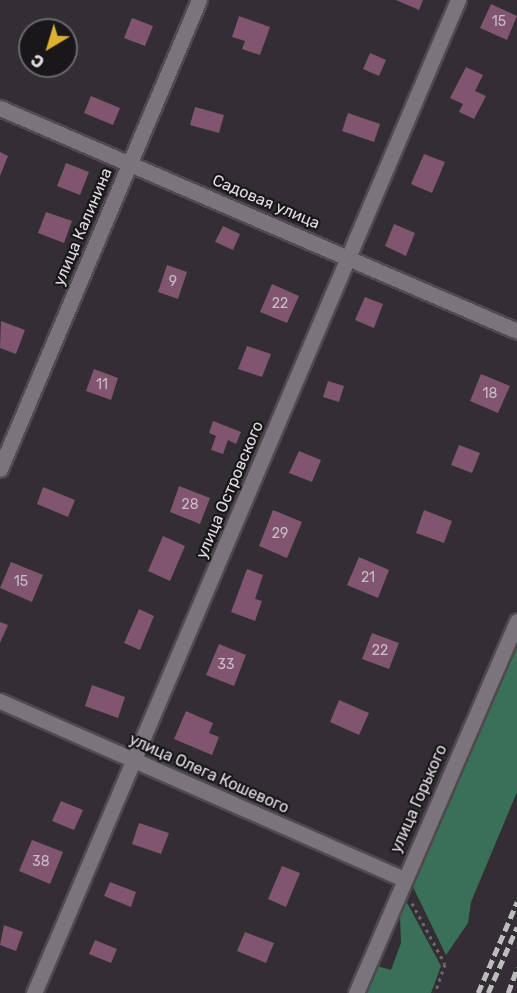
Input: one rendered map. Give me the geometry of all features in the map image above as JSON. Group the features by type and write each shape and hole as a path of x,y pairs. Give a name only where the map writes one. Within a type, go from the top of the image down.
{"street":[{"name":"улица Калинина","path":"0,469 199,0"},
{"name":"улица Островского","path":"34,993 458,0"},
{"name":"Садовая улица","path":"0,108 129,165 350,256 517,331"},
{"name":"улица Горького","path":"356,993 517,621"},
{"name":"улица Олега Кошевого","path":"0,701 404,879"}],"path":[{"path":"404,879 445,964 435,993"}],"green space":[{"path":"517,641 517,792 471,902 468,923 446,955 412,885"},
{"path":"405,899 441,966 431,993 365,993 377,966 391,970 401,943 400,917"}],"building":[{"path":"396,0 423,0 419,10"},
{"path":"491,4 517,16 507,40 480,28"},
{"path":"239,16 270,27 260,55 242,49 245,41 232,37"},
{"path":"132,18 153,26 145,46 124,38"},
{"path":"370,53 386,60 379,76 363,69"},
{"path":"466,67 483,75 475,91 486,96 474,119 459,112 463,104 450,98"},
{"path":"91,96 120,108 113,125 84,113"},
{"path":"195,107 224,115 219,133 190,125"},
{"path":"348,113 380,124 374,142 342,131"},
{"path":"0,152 8,156 0,176"},
{"path":"424,154 445,162 432,193 411,184"},
{"path":"66,163 89,172 80,195 57,186"},
{"path":"46,212 72,221 64,243 38,233"},
{"path":"394,224 415,233 406,256 385,246"},
{"path":"223,226 240,234 233,250 215,242"},
{"path":"167,265 187,272 178,299 158,292"},
{"path":"272,284 299,296 287,323 260,312"},
{"path":"365,297 383,304 374,328 355,320"},
{"path":"1,321 25,330 16,354 0,348"},
{"path":"247,346 271,354 262,377 238,369"},
{"path":"94,369 118,378 111,400 86,391"},
{"path":"481,374 510,386 498,413 470,401"},
{"path":"328,381 344,386 339,402 323,397"},
{"path":"213,421 241,432 236,444 228,440 223,454 211,450 216,436 209,433"},
{"path":"459,445 480,453 472,473 451,465"},
{"path":"299,451 321,460 312,482 289,473"},
{"path":"179,486 210,498 200,524 170,512"},
{"path":"43,487 75,500 68,517 37,504"},
{"path":"273,510 302,522 287,558 259,546"},
{"path":"424,510 452,521 444,543 416,533"},
{"path":"163,536 185,546 170,581 148,571"},
{"path":"359,557 389,570 378,598 347,585"},
{"path":"11,562 43,575 32,602 0,588"},
{"path":"247,569 263,575 255,599 262,601 255,621 231,612"},
{"path":"139,609 154,616 140,650 124,643"},
{"path":"0,622 8,625 0,643"},
{"path":"372,633 399,643 389,669 362,659"},
{"path":"219,644 246,655 234,686 206,675"},
{"path":"92,685 125,697 118,718 85,706"},
{"path":"339,700 369,713 359,735 330,722"},
{"path":"186,711 213,723 209,733 219,737 212,755 174,739"},
{"path":"61,801 83,810 74,830 52,821"},
{"path":"139,823 169,833 161,854 132,844"},
{"path":"32,840 63,852 50,884 19,871"},
{"path":"282,866 300,873 286,907 268,899"},
{"path":"110,882 136,892 131,907 104,896"},
{"path":"4,925 23,932 16,951 0,945"},
{"path":"245,932 274,943 266,963 237,951"},
{"path":"95,940 117,949 111,963 89,954"}],"railway":[{"path":"478,993 517,902"},
{"path":"488,993 517,927"},
{"path":"508,993 517,968"}]}
